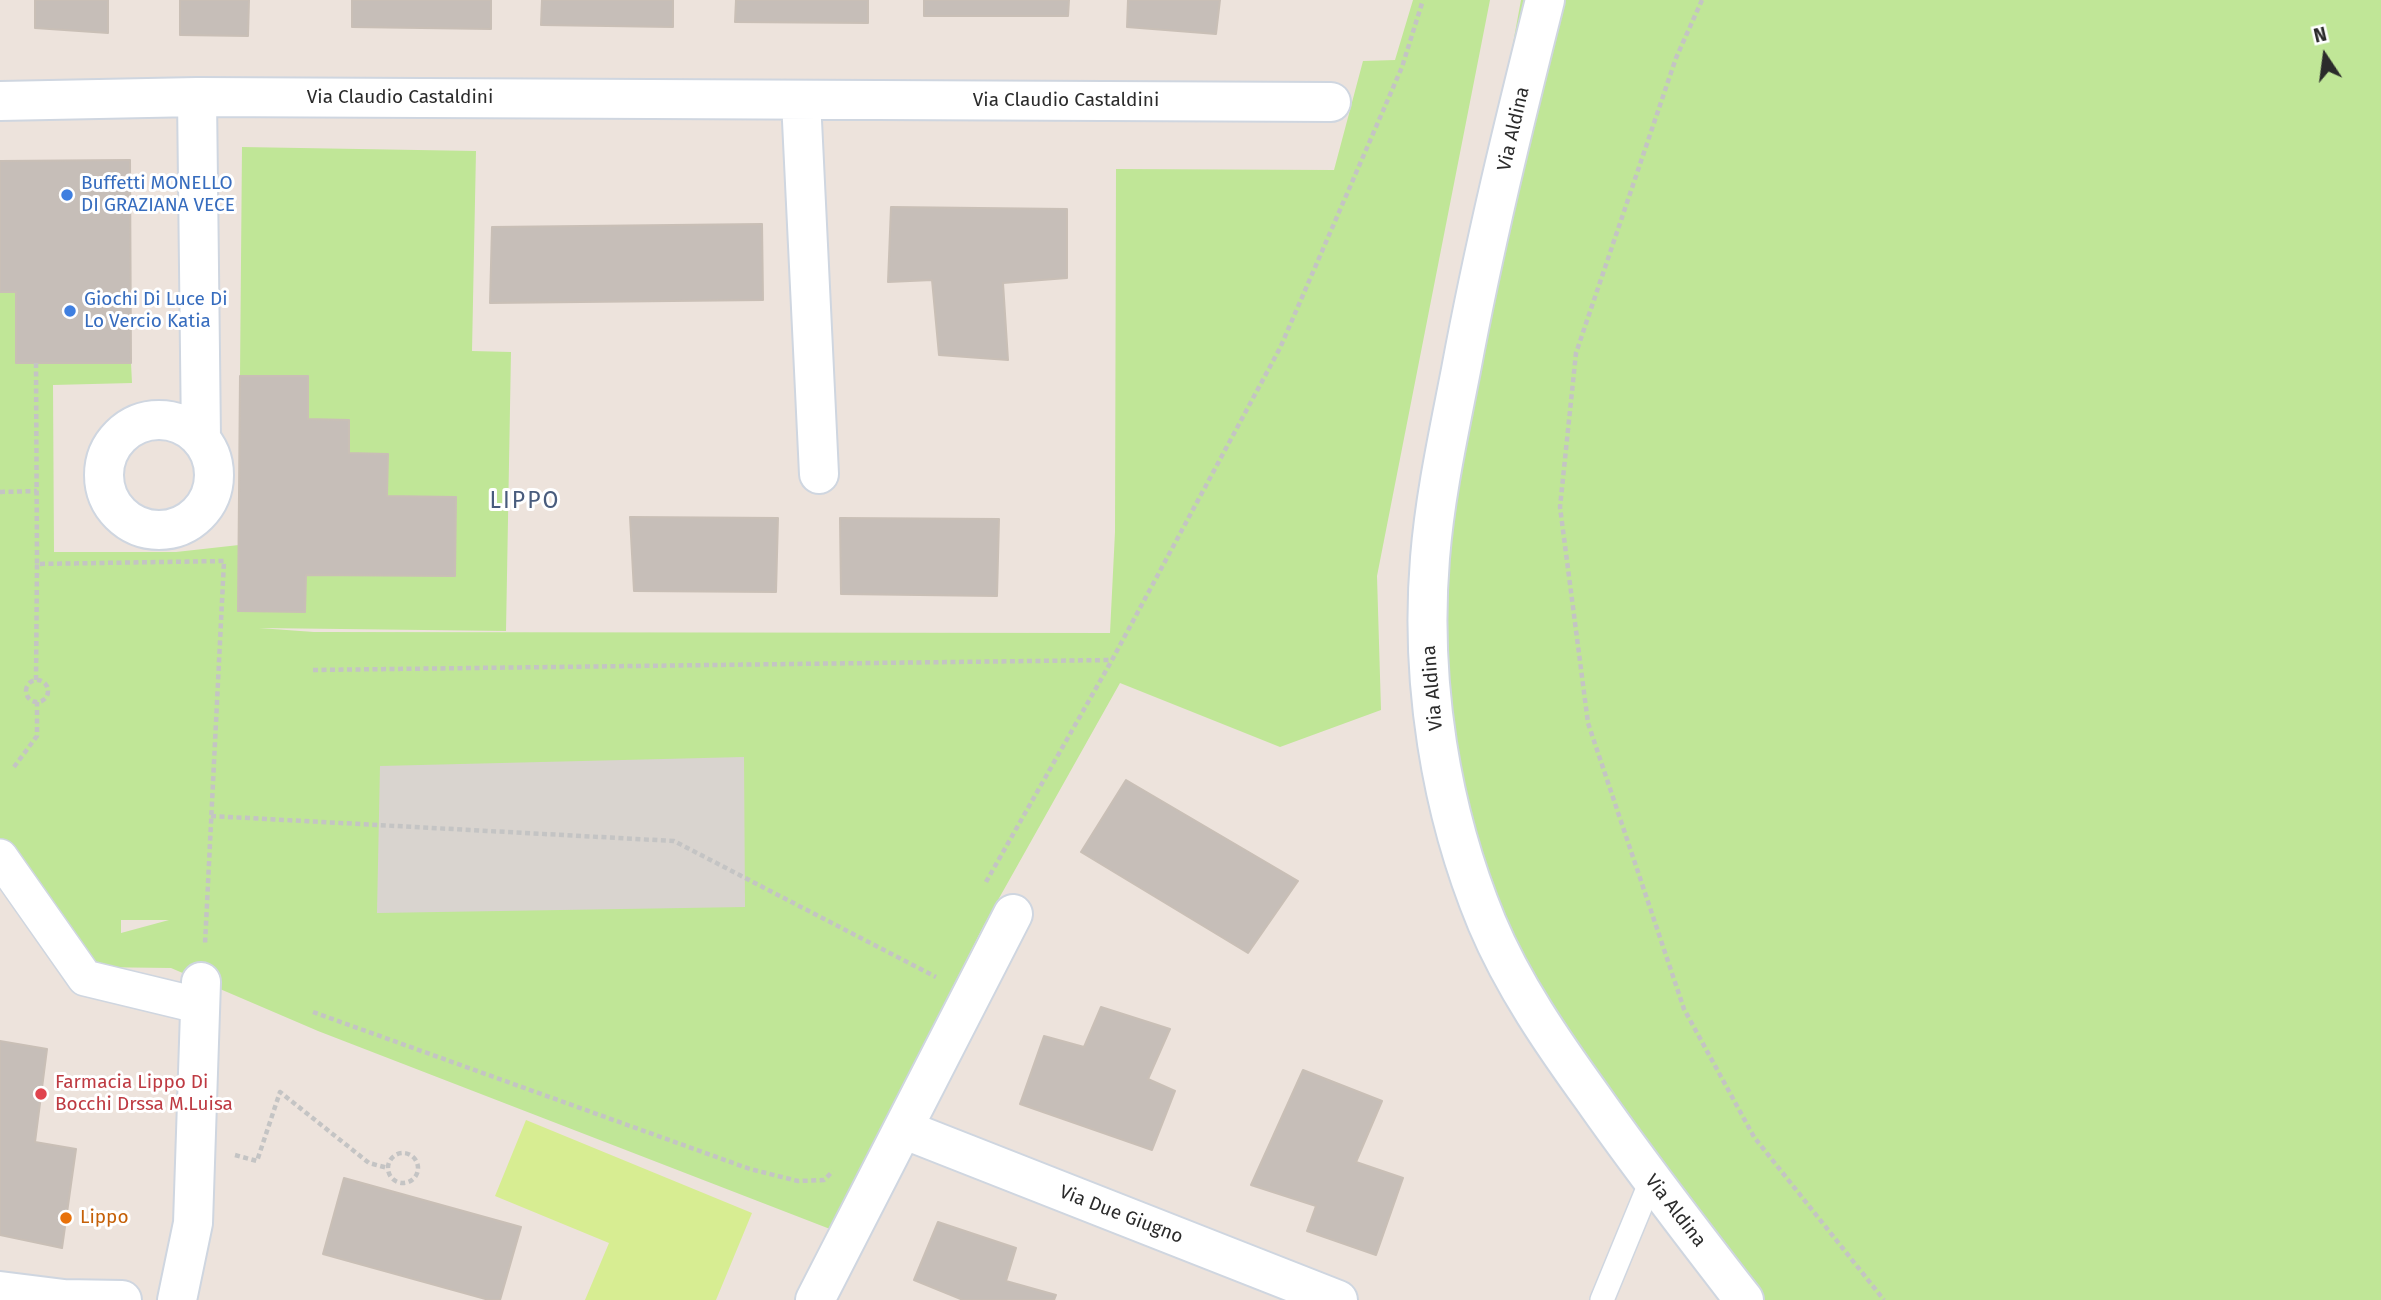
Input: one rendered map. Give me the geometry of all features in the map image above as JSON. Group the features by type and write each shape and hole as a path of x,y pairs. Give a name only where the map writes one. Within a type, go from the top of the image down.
{"street":[{"name":"Via Aldina","path":"1545,0 1477,286 1441,474 1430,556 1427,620 1432,701 1441,766 1466,866 1488,925 1549,1036 1651,1181 1744,1300"},
{"name":"Via Claudio Castaldini","path":"0,101 197,97 1331,102"},
{"path":"197,97 201,438"},
{"path":"801,100 819,474"},
{"path":"0,857 85,978 201,994 193,1223 177,1300"},
{"path":"815,1300 1013,915"},
{"name":"Via Due Giugno","path":"903,1129 1338,1300"},
{"path":"0,1292 64,1299 122,1300"}],"lane":[{"path":"1602,1300 1651,1181"}],"path":[{"path":"984,887 1112,660 1280,348 1402,67 1423,0"},
{"path":"1702,0 1676,58 1576,353 1560,507 1588,723 1684,1009 1754,1137 1884,1300"},
{"path":"36,363 36,680"},
{"path":"0,492 37,491"},
{"path":"37,564 225,561 201,994"},
{"path":"313,670 1112,660"},
{"path":"36,680 46,684 48,691 44,700 37,702 28,697 26,690 30,683 36,680"},
{"path":"14,767 37,736 37,702"},
{"path":"211,816 674,841 937,977"},
{"path":"930,989 942,966"},
{"path":"313,1012 750,1169 798,1181 824,1180 839,1165"},
{"path":"197,1144 257,1161 280,1092 369,1164 388,1168"},
{"path":"398,1153 413,1156 418,1164 418,1174 405,1184 400,1184 391,1178 388,1168 390,1158 398,1153"}],"green space":[{"path":"1413,0 1490,0 1377,576 1381,710 1280,747 1120,683 984,925 830,1229 318,1031 171,968 91,967 0,838 0,292 16,292 131,363 132,383 53,385 54,552 176,552 239,545 241,611 305,612 306,575 455,576 456,497 387,496 387,454 349,453 349,420 308,419 308,376 240,376 242,147 476,151 472,351 511,352 506,631 259,628 314,632 1110,633 1115,532 1116,169 1334,170 1363,61 1395,60","holes":["121,920 169,920 121,933"]},
{"path":"1521,0 2381,0 2381,1300 1736,1300 1459,903 1425,691 1441,435"},
{"path":"526,1120 752,1213 716,1300 585,1300 609,1243 495,1196"}],"shaded area":[{"path":"744,757 745,907 377,913 380,766"}],"building":[{"path":"35,0 108,0 108,33 35,28"},
{"path":"180,0 249,0 248,36 180,35"},
{"path":"352,0 491,0 491,29 352,27"},
{"path":"542,0 673,0 673,27 541,25"},
{"path":"736,0 868,0 868,23 735,22"},
{"path":"924,0 1069,0 1068,16 924,16"},
{"path":"1128,0 1220,0 1216,34 1127,27"},
{"path":"130,160 131,363 16,363 16,292 0,292 0,161"},
{"path":"891,207 1067,209 1067,278 1003,283 1008,360 939,355 932,280 888,282"},
{"path":"762,224 763,300 490,303 492,227"},
{"path":"240,376 308,376 308,419 349,420 349,453 388,454 387,496 456,497 455,576 306,575 305,612 238,611"},
{"path":"630,517 778,518 776,592 634,591"},
{"path":"840,518 999,519 997,596 841,594"},
{"path":"1126,780 1298,881 1248,953 1081,852"},
{"path":"1101,1007 1170,1029 1148,1079 1175,1091 1152,1150 1020,1104 1044,1036 1084,1047"},
{"path":"0,1041 47,1049 35,1142 76,1149 62,1248 0,1235"},
{"path":"1303,1070 1382,1101 1356,1162 1403,1178 1376,1255 1307,1231 1316,1206 1251,1185"},
{"path":"344,1178 521,1227 500,1300 489,1300 323,1254"},
{"path":"938,1222 1016,1248 1006,1281 1056,1295 1054,1300 963,1300 914,1280"}],"place":[{"name":"Buffetti MONELLO DI GRAZIANA VECE","path":"67,195"},
{"name":"Giochi Di Luce Di Lo Vercio Katia","path":"70,311"},
{"name":"Farmacia Lippo Di Bocchi Drssa M.Luisa","path":"41,1094"},
{"name":"Lippo","path":"66,1218"}],"district":[{"name":"LIPPO","path":"525,502"}]}
